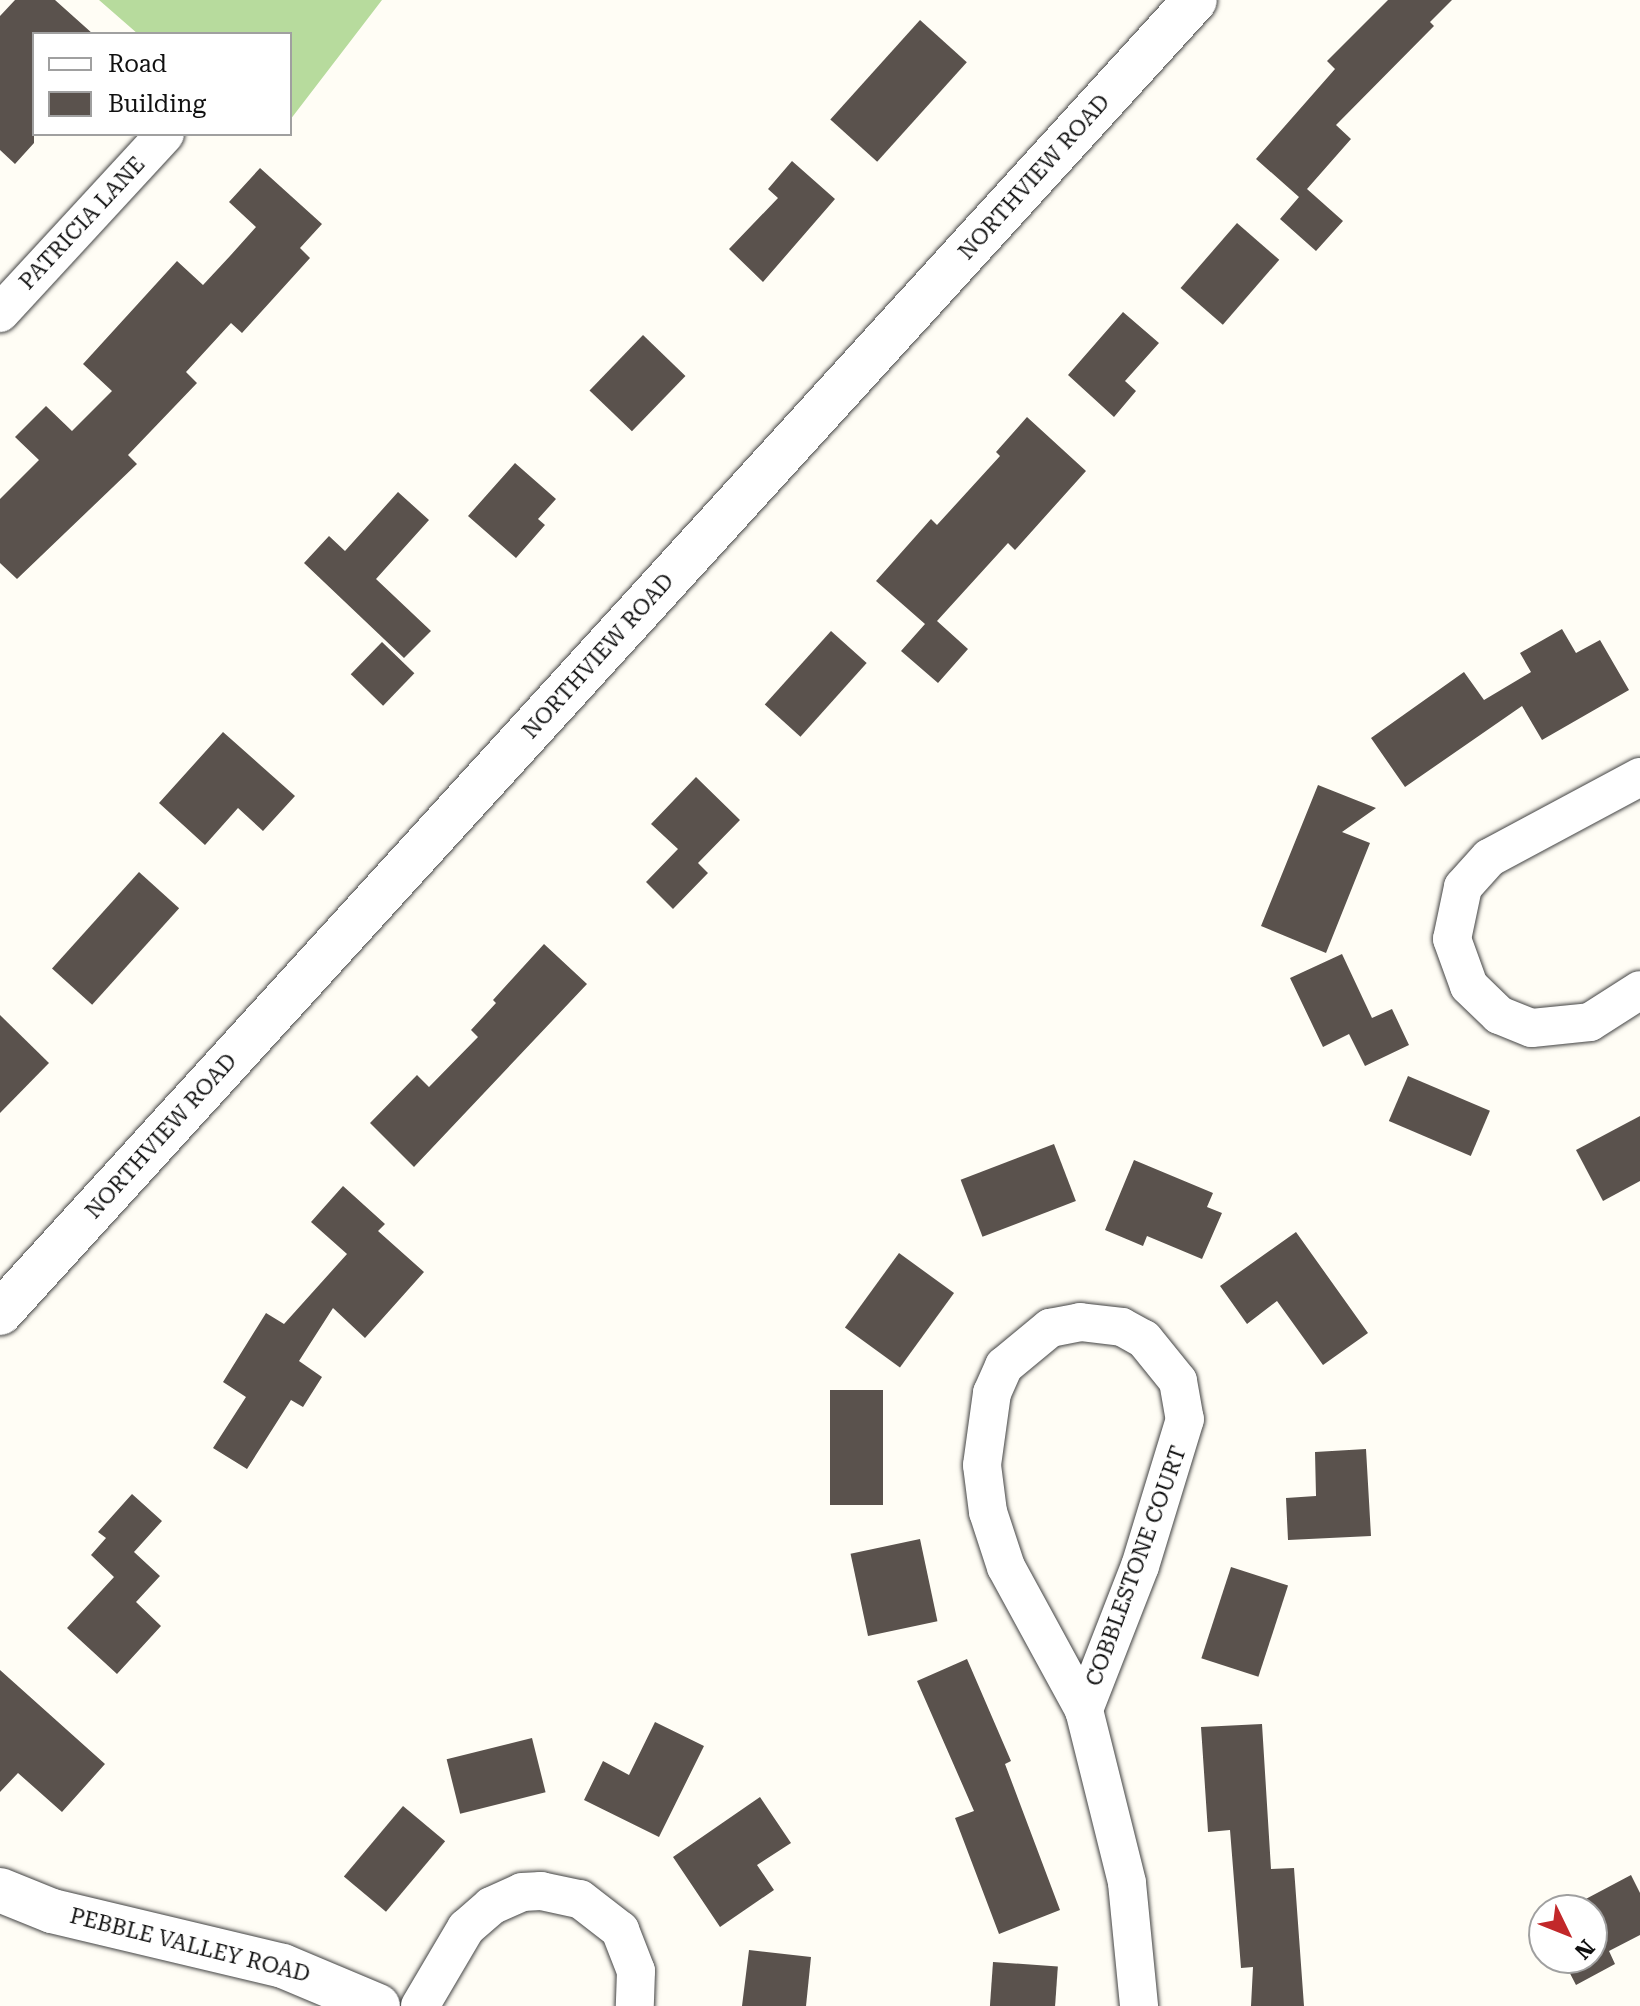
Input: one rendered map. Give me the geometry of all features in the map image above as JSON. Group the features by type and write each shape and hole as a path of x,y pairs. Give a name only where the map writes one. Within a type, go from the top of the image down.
{"street":[{"name":"NORTHVIEW ROAD","path":"0,1313 1195,0"},
{"name":"PATRICIA LANE","path":"0,313 163,136"},
{"path":"1640,777 1489,858 1463,887 1452,939 1469,986 1499,1015 1532,1028 1590,1022 1640,990"},
{"name":"COBBLESTONE COURT","path":"1084,1710 1140,1566 1185,1419 1178,1381 1162,1357 1144,1339 1102,1322 1050,1328 1004,1366 992,1393 982,1465 988,1512 1006,1567 1084,1710 1127,1883 1139,2006"},
{"name":"PEBBLE VALLEY ROAD","path":"0,1890 52,1911 294,1969 378,2006"},
{"path":"420,2006 466,1928 491,1906 522,1892 541,1891 580,1899 620,1930 636,1971 635,2006"}],"green space":[{"path":"99,0 382,0 292,117 292,32 136,32"}],"building":[{"path":"15,0 55,0 91,32 32,32 34,143 15,164 0,150 0,16"},
{"path":"1388,0 1452,0 1430,22 1434,26 1336,125 1351,139 1307,189 1343,221 1316,251 1280,219 1299,197 1256,159 1335,69 1327,61"},
{"path":"920,20 967,62 877,162 830,120"},
{"path":"792,161 835,199 763,282 729,249 778,198 768,189"},
{"path":"260,168 322,224 300,248 310,258 242,333 231,323 186,372 197,383 128,455 137,464 17,579 0,563 0,499 39,460 15,437 46,406 72,431 112,391 83,364 177,261 203,285 230,256 256,227 229,202"},
{"path":"1237,223 1279,260 1223,325 1181,288"},
{"path":"1123,312 1159,343 1125,381 1136,391 1114,417 1068,375"},
{"path":"643,335 685,376 632,431 590,390"},
{"path":"1027,417 1086,471 1015,550 1008,543 937,621 968,649 938,683 901,651 925,624 876,581 931,519 937,525 1000,456 996,452"},
{"path":"515,463 556,499 538,519 545,525 516,558 468,516"},
{"path":"398,492 429,520 376,579 431,631 404,658 304,563 329,536 345,551"},
{"path":"1562,629 1576,653 1600,640 1629,690 1542,740 1522,706 1405,787 1371,738 1464,672 1484,700 1531,672 1520,653"},
{"path":"831,631 867,663 800,737 765,705"},
{"path":"382,642 414,673 383,706 351,674"},
{"path":"223,732 295,796 263,831 238,808 205,845 159,803"},
{"path":"696,777 740,820 698,863 708,873 673,909 646,882 678,849 651,824"},
{"path":"1318,785 1376,808 1342,832 1370,843 1326,953 1261,926"},
{"path":"139,872 179,908 92,1005 52,969"},
{"path":"544,944 587,984 414,1167 370,1123 417,1075 429,1087 478,1037 471,1030 496,1003 493,1000"},
{"path":"1342,954 1372,1018 1392,1009 1409,1045 1365,1066 1349,1034 1323,1047 1290,978"},
{"path":"0,1015 49,1063 0,1113"},
{"path":"1408,1076 1490,1111 1471,1156 1389,1121"},
{"path":"1640,1116 1640,1181 1603,1201 1576,1150"},
{"path":"1054,1144 1076,1201 983,1237 961,1180"},
{"path":"1134,1160 1213,1193 1207,1207 1222,1213 1202,1259 1147,1236 1143,1246 1105,1230"},
{"path":"343,1186 385,1224 378,1231 424,1272 365,1338 333,1308 299,1361 322,1377 303,1407 291,1400 247,1469 213,1448 246,1397 223,1382 266,1313 284,1324 347,1254 311,1222"},
{"path":"1296,1232 1368,1333 1323,1365 1277,1301 1247,1324 1220,1286"},
{"path":"899,1253 954,1293 900,1367 845,1327"},
{"path":"830,1390 883,1390 883,1505 830,1505"},
{"path":"1366,1449 1371,1536 1288,1540 1286,1498 1316,1496 1315,1452"},
{"path":"132,1494 162,1521 134,1552 160,1576 136,1602 161,1626 117,1674 67,1628 114,1577 91,1555 106,1538 98,1532"},
{"path":"920,1539 937,1621 868,1636 851,1554"},
{"path":"1231,1567 1288,1586 1258,1677 1201,1658"},
{"path":"967,1659 1011,1761 1005,1764 1060,1910 999,1934 955,1818 974,1811 917,1681"},
{"path":"0,1670 105,1764 62,1812 18,1773 0,1792"},
{"path":"655,1722 704,1746 659,1837 584,1800 603,1761 629,1775"},
{"path":"1262,1724 1271,1869 1294,1868 1304,2006 1251,2006 1253,1967 1241,1968 1230,1830 1208,1832 1201,1727"},
{"path":"532,1738 546,1792 460,1814 447,1759"},
{"path":"760,1797 791,1843 757,1865 774,1890 720,1927 673,1857"},
{"path":"403,1806 445,1841 386,1912 344,1876"},
{"path":"1631,1875 1640,1893 1640,1935 1609,1951 1615,1964 1608,1968 1608,1894 1595,1894"},
{"path":"749,1950 811,1957 806,2006 742,2006"},
{"path":"993,1962 1058,1967 1055,2006 990,2006"},
{"path":"1570,1974 1596,1974 1576,1985"}]}
